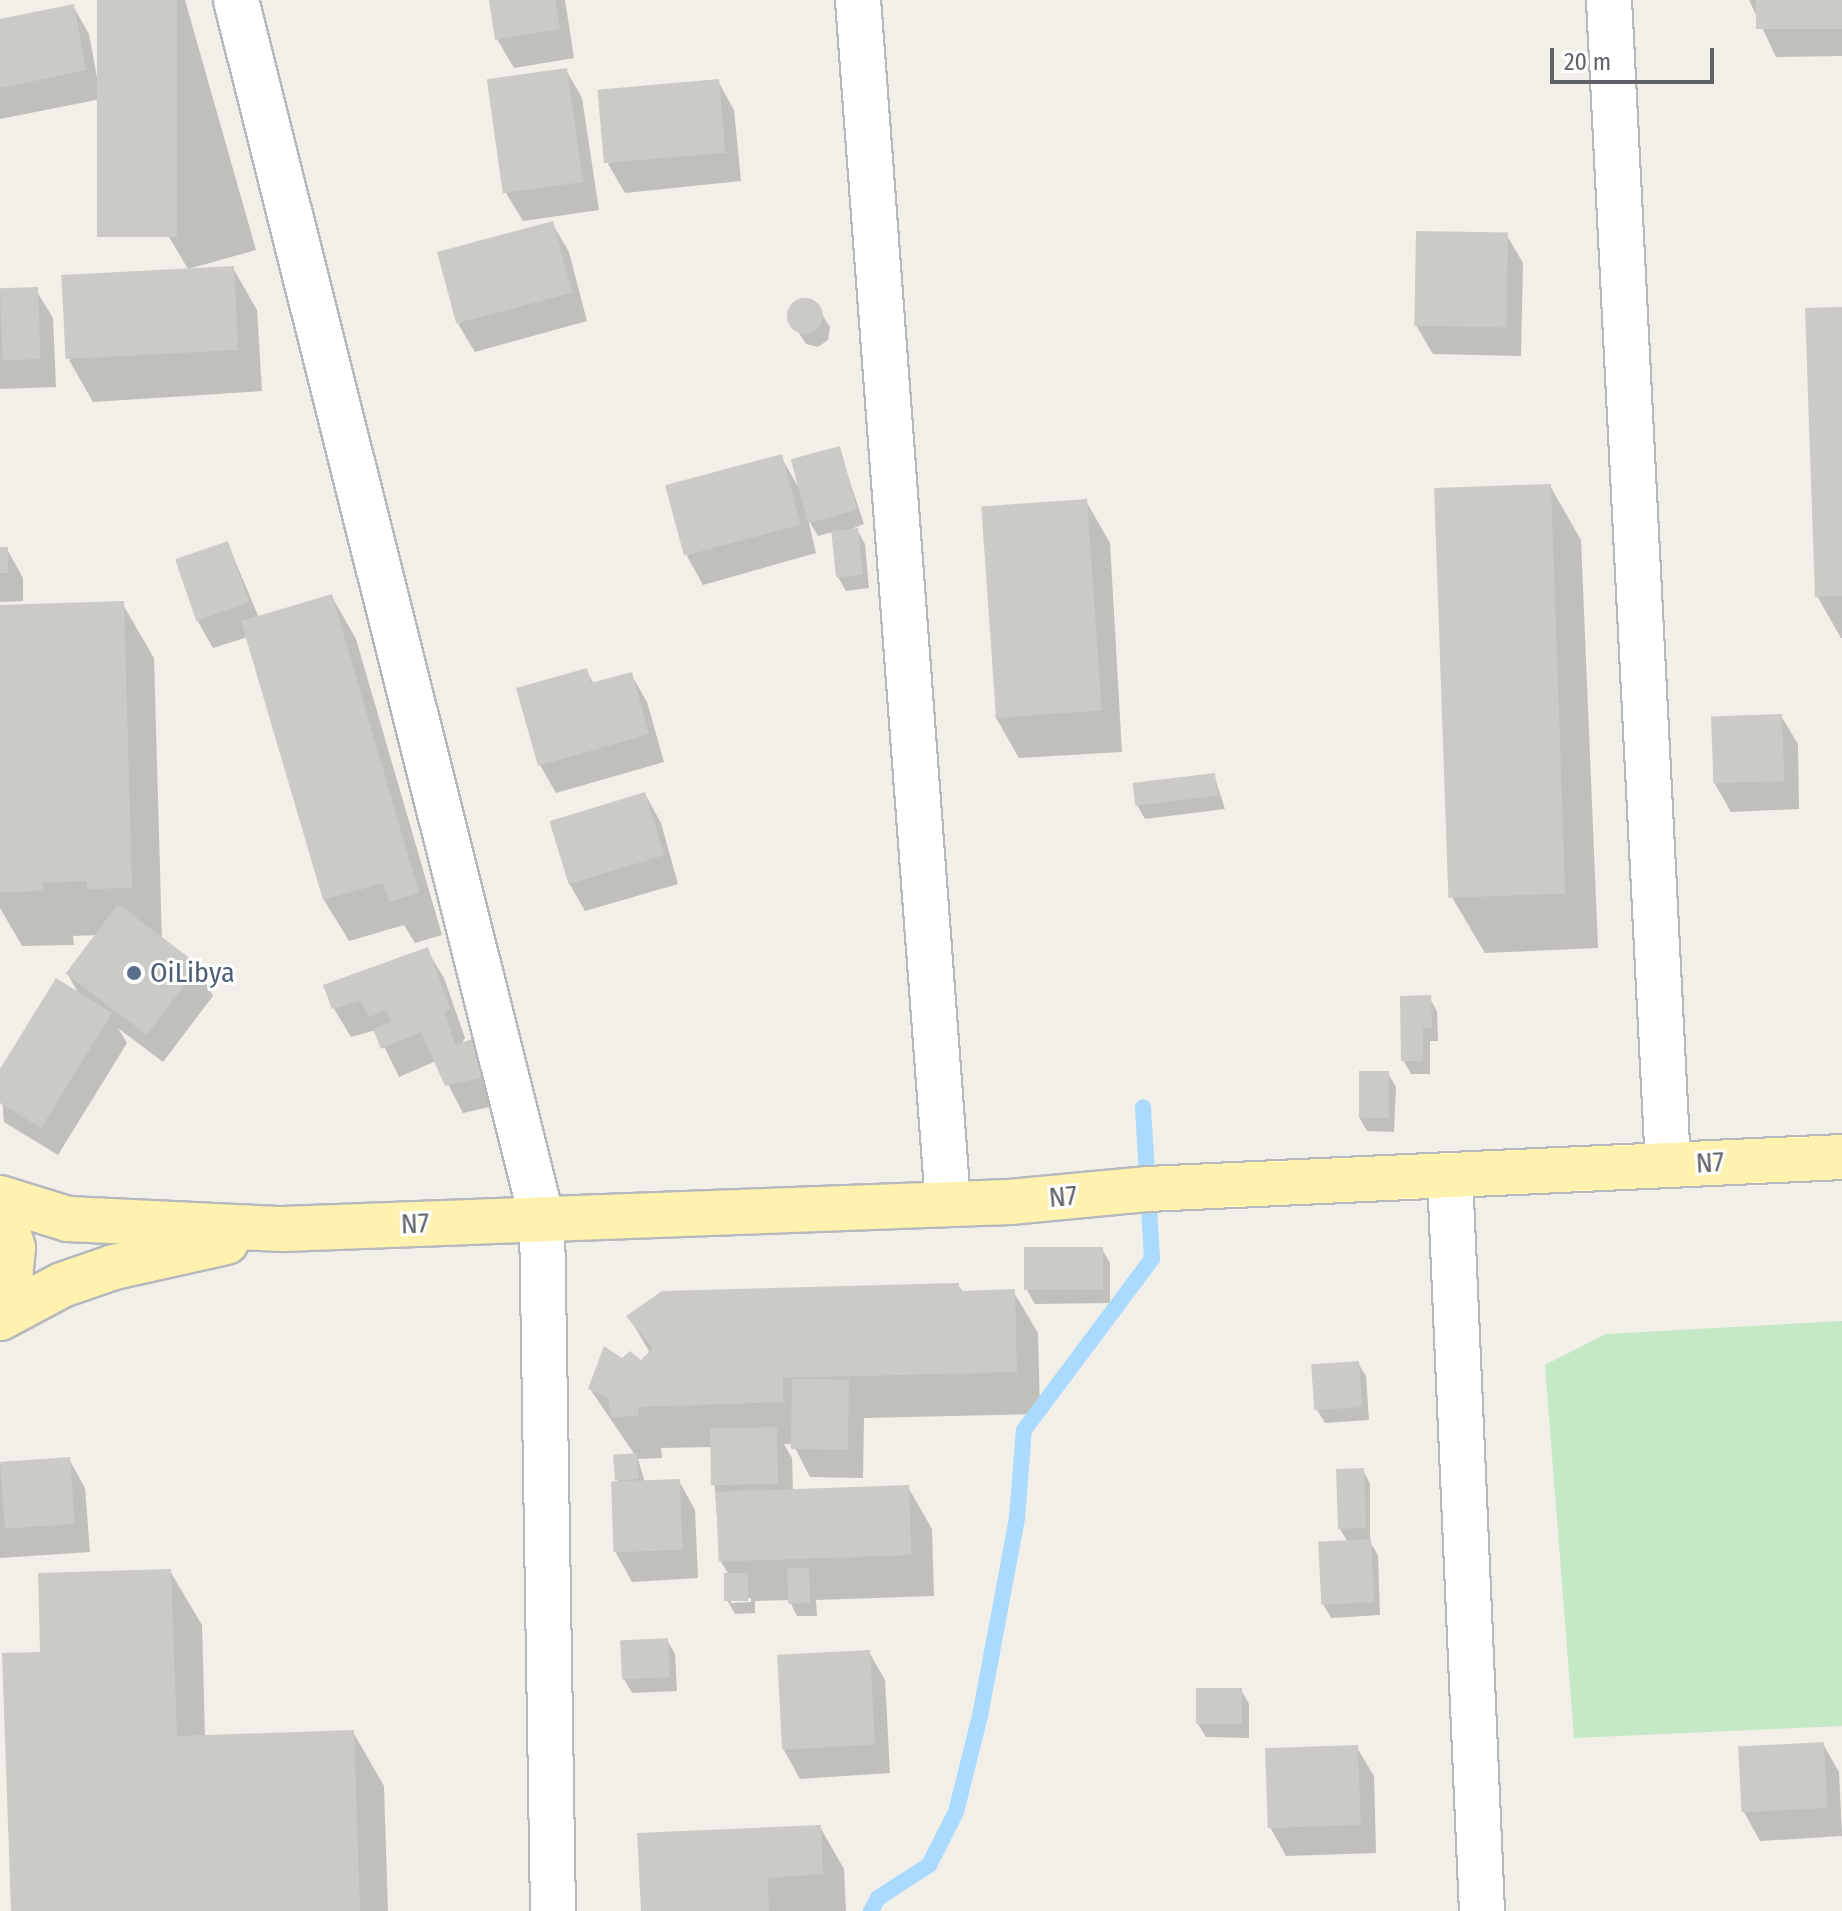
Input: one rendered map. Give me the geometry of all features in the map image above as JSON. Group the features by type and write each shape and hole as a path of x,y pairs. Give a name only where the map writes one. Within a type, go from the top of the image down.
{"main road":[{"name":"N7","path":"283,1229 948,1202 1842,1157"},
{"path":"0,1198 68,1219 283,1229"},
{"path":"0,1206 13,1248 9,1289 0,1304"},
{"path":"0,1318 62,1285 114,1267 283,1229"}],"street":[{"path":"236,0 542,1219 553,1911"},
{"path":"858,0 948,1202"},
{"path":"1609,0 1668,1165"},
{"path":"1450,1176 1482,1911"}],"green space":[{"path":"1842,1321 1842,1726 1574,1738 1545,1365 1606,1334"}],"building":[{"path":"97,0 177,0 177,237 97,237"},
{"path":"489,0 555,0 560,29 495,40"},
{"path":"1756,0 1842,0 1842,29 1756,29"},
{"path":"74,4 86,70 0,88 0,19"},
{"path":"567,68 583,182 503,193 487,79"},
{"path":"719,79 725,153 604,163 597,90"},
{"path":"553,221 572,292 456,324 437,252"},
{"path":"1416,231 1508,233 1506,328 1414,326"},
{"path":"234,266 238,350 66,359 61,275"},
{"path":"38,287 41,359 3,360 0,288"},
{"path":"805,298 818,303 823,316 818,329 805,334 792,329 787,316 792,303"},
{"path":"1842,307 1842,596 1815,597 1805,308"},
{"path":"840,446 857,510 808,523 791,459"},
{"path":"782,454 801,525 684,556 665,485"},
{"path":"1551,484 1565,894 1448,898 1434,488"},
{"path":"1087,499 1102,710 996,718 981,506"},
{"path":"858,528 863,575 836,578 831,531"},
{"path":"228,541 249,602 196,621 175,559"},
{"path":"0,547 8,547 8,573 0,573"},
{"path":"332,594 419,893 389,902 383,883 323,900 241,621"},
{"path":"124,601 132,888 87,889 87,881 43,883 44,891 0,892 0,605"},
{"path":"587,668 591,683 632,672 649,734 538,766 516,688"},
{"path":"1782,714 1784,781 1713,783 1711,716"},
{"path":"1215,773 1218,796 1135,806 1133,783"},
{"path":"645,792 664,855 569,884 549,821"},
{"path":"118,904 199,965 147,1035 66,973"},
{"path":"428,947 450,1009 445,1012 455,1045 472,1039 484,1077 445,1086 421,1032 381,1049 373,1029 391,1022 386,1010 369,1017 361,1001 332,1009 323,985"},
{"path":"56,978 112,1013 41,1128 0,1103 0,1069"},
{"path":"1431,995 1432,1028 1423,1028 1423,1061 1401,1061 1400,996"},
{"path":"1359,1071 1389,1071 1389,1118 1359,1118"},
{"path":"1024,1247 1103,1247 1103,1290 1024,1290"},
{"path":"959,1283 959,1291 1015,1289 1017,1372 783,1378 783,1402 638,1407 639,1416 611,1417 608,1397 588,1389 604,1346 622,1358 630,1351 641,1360 653,1348 626,1316 662,1291"},
{"path":"1359,1361 1362,1407 1314,1410 1311,1364"},
{"path":"792,1379 849,1380 848,1450 791,1449"},
{"path":"777,1427 778,1484 711,1485 710,1428"},
{"path":"637,1453 639,1479 615,1481 613,1455"},
{"path":"70,1457 75,1524 5,1529 0,1462"},
{"path":"1364,1468 1366,1528 1338,1529 1336,1469"},
{"path":"680,1479 682,1550 614,1552 611,1481"},
{"path":"909,1485 911,1555 719,1562 716,1492"},
{"path":"1371,1539 1374,1602 1321,1605 1318,1542"},
{"path":"809,1568 810,1603 788,1604 787,1569"},
{"path":"171,1569 177,1736 354,1730 360,1911 11,1911 2,1653 40,1652 38,1573"},
{"path":"724,1573 748,1573 748,1601 724,1601"},
{"path":"668,1638 670,1677 622,1679 620,1641"},
{"path":"870,1650 875,1745 782,1750 777,1655"},
{"path":"1196,1688 1242,1688 1242,1724 1196,1724"},
{"path":"1824,1742 1827,1808 1742,1812 1738,1747"},
{"path":"1358,1745 1361,1825 1268,1828 1265,1748"},
{"path":"821,1825 823,1874 768,1878 769,1911 641,1911 637,1833"}],"waterway":[{"path":"871,1911 878,1898 929,1865 956,1812 980,1716 1017,1518 1024,1430 1152,1259 1143,1107"}],"place":[{"name":"OiLibya","path":"134,973"}]}
